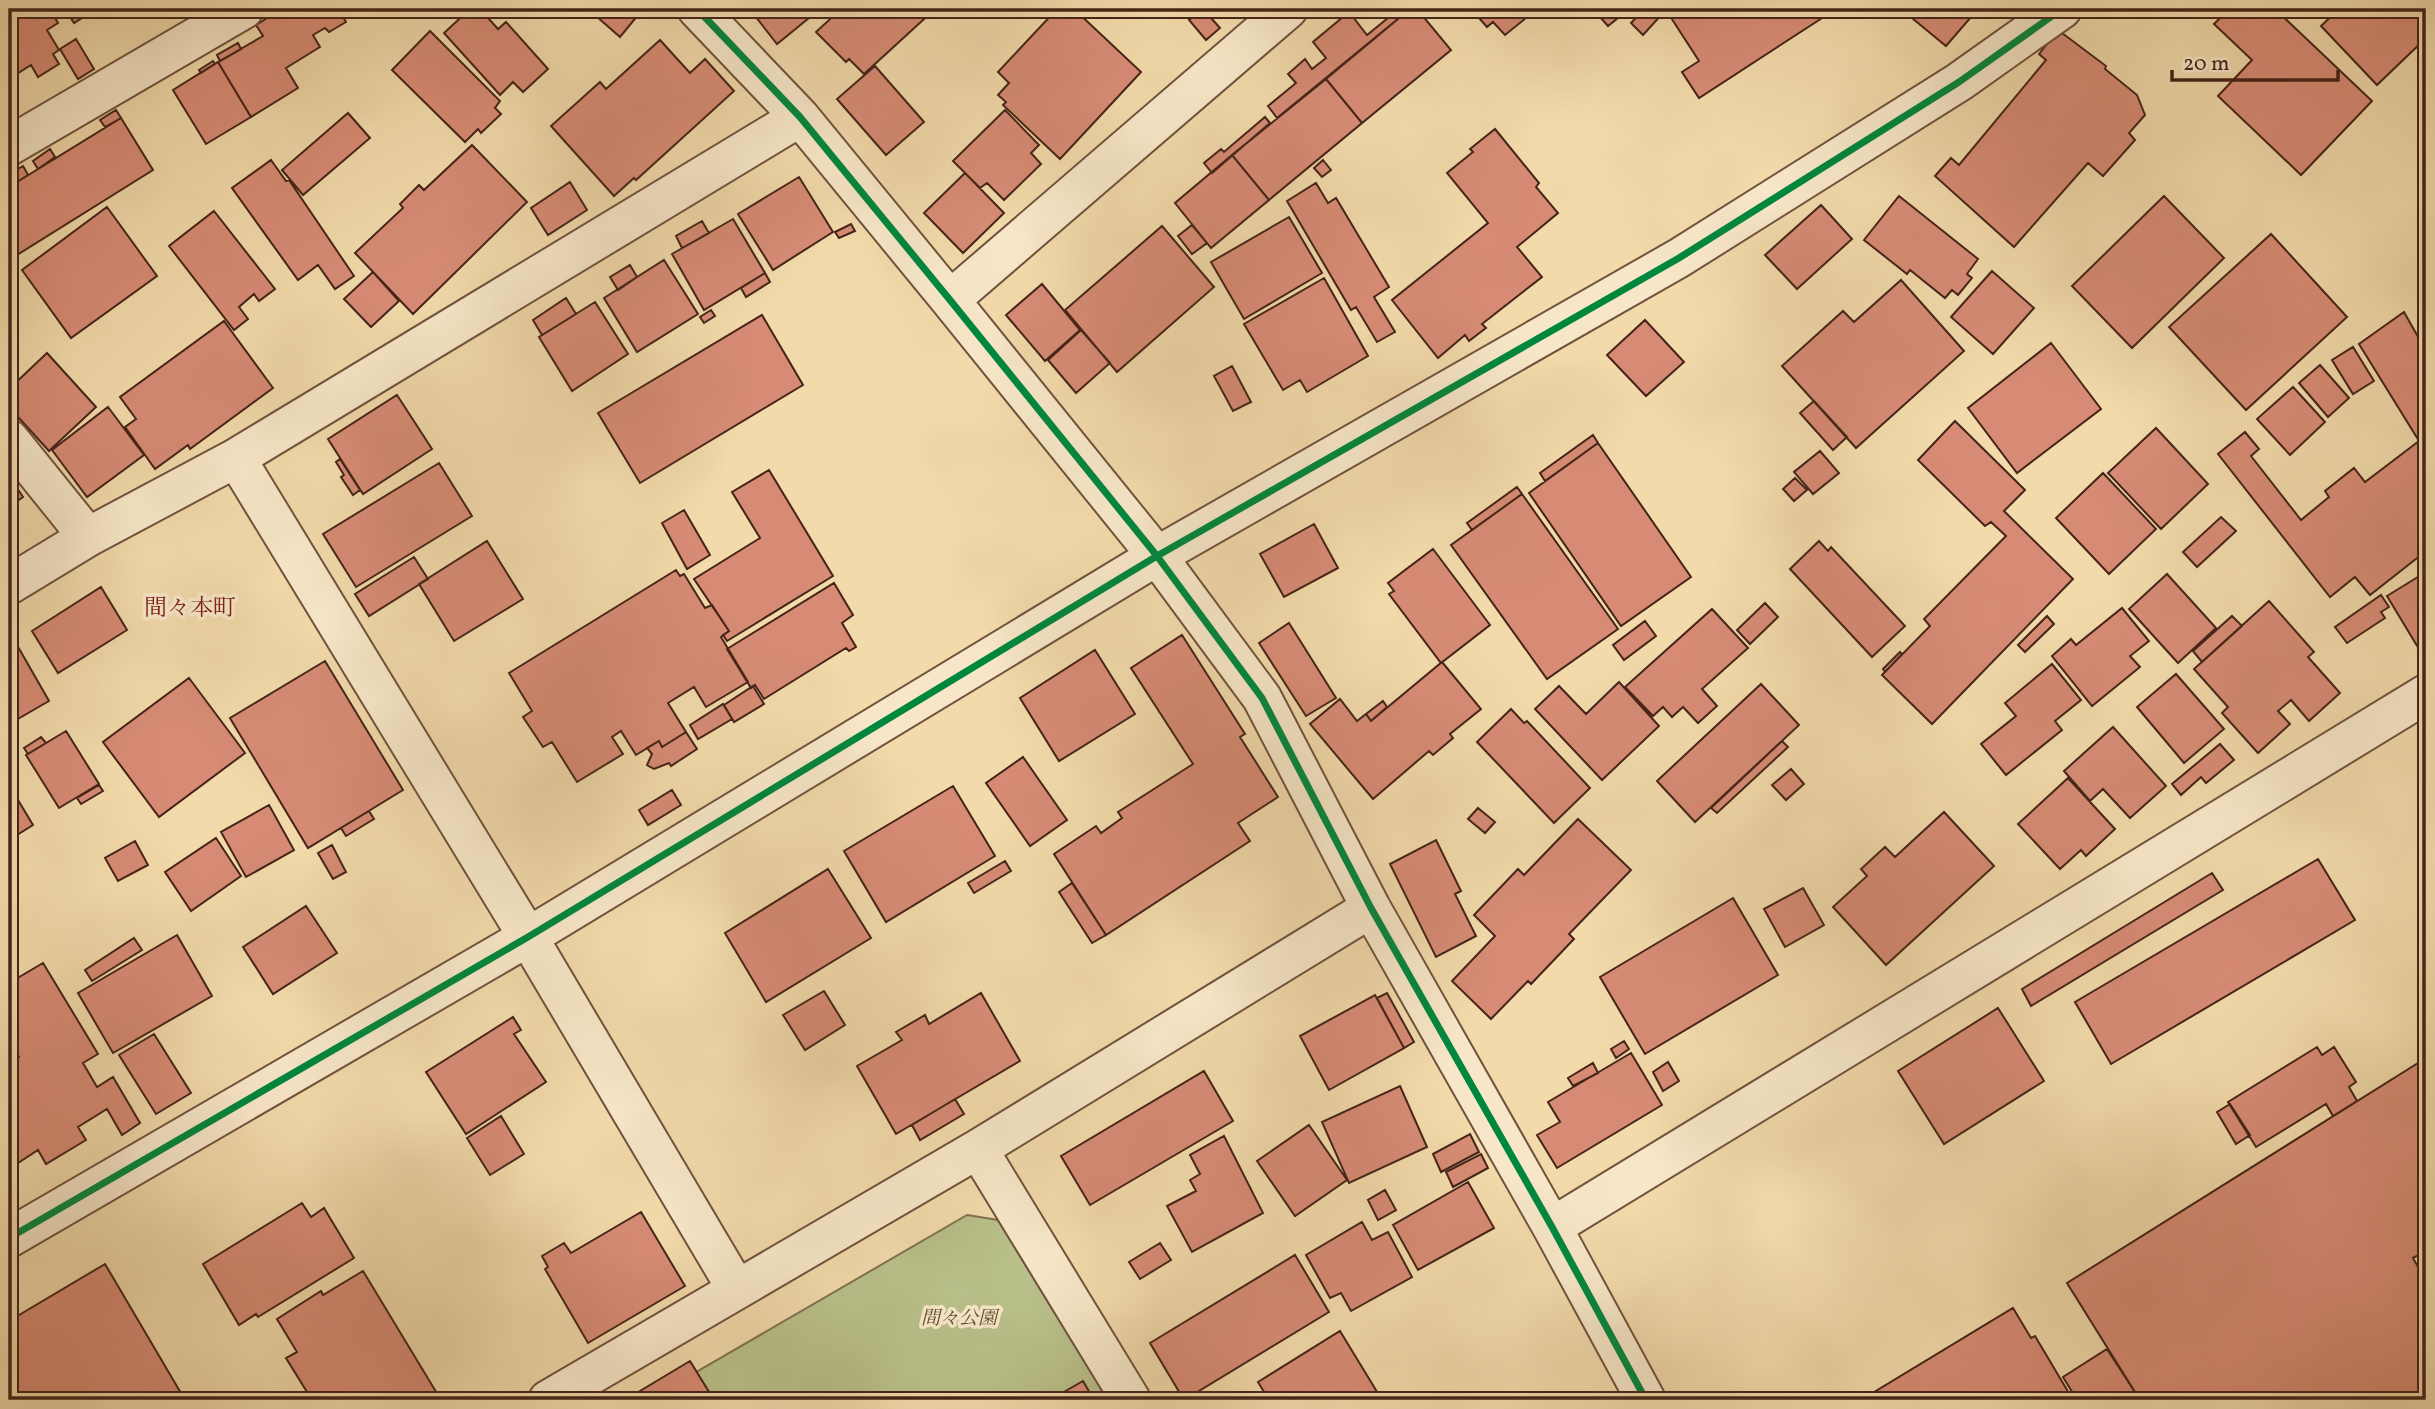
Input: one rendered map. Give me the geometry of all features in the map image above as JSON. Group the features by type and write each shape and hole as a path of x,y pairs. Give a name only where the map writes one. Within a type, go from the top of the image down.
{"street":[{"path":"9,146 244,9"},
{"path":"697,9 800,117 1157,556 1262,698 1371,908 1552,1227 1646,1400"},
{"path":"950,300 1288,9"},
{"path":"9,1238 528,937 1157,556 1679,258 1959,82 2062,9"},
{"path":"9,585 88,537 236,458 800,117"},
{"path":"9,439 88,537"},
{"path":"236,458 528,937 736,1288"},
{"path":"1552,1227 2426,694"},
{"path":"548,1400 978,1149 1371,908"},
{"path":"978,1149 1131,1400"}],"green space":[{"name":"間々公園","path":"967,1215 998,1220 1108,1400 648,1400"}],"building":[{"path":"9,9 50,9 58,23 47,30 59,50 53,54 59,64 38,77 31,65 9,79"},
{"path":"65,9 96,9 74,23"},
{"path":"282,9 356,9 343,17 346,22 329,32 325,28 313,35 320,47 286,68 298,88 251,117 218,62 263,36 256,25"},
{"path":"470,9 480,9 498,29 506,22 548,69 523,92 513,82 500,95 444,33"},
{"path":"588,9 643,9 620,37"},
{"path":"757,9 820,9 777,44 752,12"},
{"path":"841,9 935,9 864,74 849,59 846,62 816,32"},
{"path":"1057,9 1074,9 1141,72 1060,159 1003,105 1006,102 998,95 1009,83 998,72"},
{"path":"1203,9 1220,28 1206,40 1189,20"},
{"path":"1399,9 1410,9 1277,118 1268,106 1296,83 1288,74 1305,59 1312,69 1326,58 1313,42 1349,12 1367,35"},
{"path":"1410,9 1417,9 1451,50 1362,123 1326,79"},
{"path":"1471,9 1537,9 1505,35 1493,22 1487,27"},
{"path":"1593,9 1629,9 1608,26"},
{"path":"1644,9 1659,9 1663,13 1643,35 1631,23"},
{"path":"1674,9 1836,9 1699,98 1682,72 1699,61 1668,13"},
{"path":"1901,9 1978,9 1946,46"},
{"path":"2229,9 2275,9 2372,101 2301,175 2218,96 2252,60 2214,24"},
{"path":"2339,9 2426,9 2426,38 2377,85 2321,26"},
{"path":"2058,30 2106,66 2105,69 2137,95 2145,115 2129,133 2135,140 2103,176 2088,163 2014,247 1935,176 1951,158 1959,165 2046,60 2039,54"},
{"path":"430,31 500,101 495,108 501,114 481,133 478,129 465,142 392,70"},
{"path":"76,39 94,69 78,79 60,49"},
{"path":"660,40 690,73 705,59 734,91 636,180 634,178 614,196 551,126 600,82 606,89"},
{"path":"238,43 241,49 220,61 217,55"},
{"path":"213,61 215,64 201,73 199,70"},
{"path":"218,62 251,117 206,144 173,90"},
{"path":"875,66 924,122 886,155 837,99"},
{"path":"1326,79 1362,123 1269,200 1232,155"},
{"path":"116,110 121,118 105,127 100,120"},
{"path":"1005,110 1039,145 1031,153 1041,164 1004,200 987,183 980,188 953,161"},
{"path":"348,113 370,138 303,195 282,170"},
{"path":"1265,117 1270,123 1212,173 1204,163 1221,149 1224,152"},
{"path":"121,118 153,170 9,260 9,187"},
{"path":"1495,129 1539,183 1536,187 1558,213 1517,247 1542,277 1482,324 1486,328 1469,341 1465,335 1438,358 1392,300 1488,223 1447,173 1473,152 1470,149"},
{"path":"472,145 527,202 413,314 355,253 403,208 400,204 419,185 424,190"},
{"path":"50,149 55,157 38,169 33,161"},
{"path":"1232,155 1269,200 1211,248 1175,203"},
{"path":"271,160 286,181 289,180 354,276 335,289 318,265 298,280 232,188"},
{"path":"1323,160 1331,170 1322,177 1314,168"},
{"path":"23,166 28,175 9,187 9,174"},
{"path":"965,173 1004,213 963,253 924,213"},
{"path":"799,177 833,232 773,270 738,214"},
{"path":"570,182 587,210 548,235 531,208"},
{"path":"1316,183 1328,203 1336,198 1389,287 1374,297 1395,332 1377,342 1356,307 1351,310 1287,201"},
{"path":"1899,196 1978,259 1967,274 1972,278 1958,295 1952,290 1945,298 1910,270 1907,274 1864,240"},
{"path":"2164,196 2224,258 2132,348 2072,286"},
{"path":"1821,205 1852,239 1797,289 1765,255"},
{"path":"107,207 157,276 71,338 22,270"},
{"path":"214,211 275,289 259,301 254,294 239,307 248,319 234,330 169,246"},
{"path":"1289,217 1322,273 1244,319 1211,262"},
{"path":"733,219 765,273 704,310 672,254"},
{"path":"702,221 709,233 682,248 676,236"},
{"path":"851,224 855,231 839,238 835,232"},
{"path":"1192,225 1207,243 1192,254 1178,236"},
{"path":"1162,226 1214,287 1117,372 1065,310"},
{"path":"2271,234 2347,317 2246,410 2169,327"},
{"path":"664,260 698,314 637,352 604,298"},
{"path":"630,265 637,277 618,290 610,277"},
{"path":"1992,271 2034,308 1993,354 1951,317"},
{"path":"373,272 399,301 371,327 344,299"},
{"path":"765,273 770,282 746,297 741,288"},
{"path":"1324,278 1368,356 1307,392 1300,380 1283,390 1244,324"},
{"path":"1901,280 1964,351 1856,448 1782,366 1843,311 1854,322"},
{"path":"1042,284 1080,330 1045,361 1006,315"},
{"path":"566,298 576,314 542,335 533,320"},
{"path":"595,302 628,354 572,391 539,337"},
{"path":"711,310 715,316 704,323 700,317"},
{"path":"2404,312 2426,351 2426,551 2370,595 2355,577 2330,597 2218,454 2245,432 2259,449 2251,456 2301,520 2329,497 2325,491 2354,468 2365,482 2419,441 2359,344"},
{"path":"762,315 803,385 640,483 598,413"},
{"path":"1645,320 1684,362 1646,396 1607,355"},
{"path":"224,321 273,388 190,449 188,445 155,469 125,427 136,419 120,397"},
{"path":"1081,330 1110,363 1076,393 1048,360"},
{"path":"2051,343 2101,409 2017,473 1968,408"},
{"path":"2353,347 2374,381 2353,394 2332,360"},
{"path":"47,353 96,407 49,451 9,407 9,389"},
{"path":"2320,365 2349,398 2328,417 2299,383"},
{"path":"1232,366 1251,402 1233,411 1214,376"},
{"path":"2293,387 2325,422 2290,455 2257,419"},
{"path":"397,395 432,449 363,494 328,439"},
{"path":"1814,401 1847,437 1833,450 1800,413"},
{"path":"108,407 144,455 87,497 52,450"},
{"path":"1955,421 2025,490 2004,511 2073,579 1932,724 1882,675 1930,626 1924,619 2006,536 1991,522 1985,526 1918,460"},
{"path":"2156,428 2208,484 2161,529 2108,473"},
{"path":"1593,435 1598,443 1545,481 1540,473"},
{"path":"1598,443 1691,577 1621,626 1529,493"},
{"path":"1820,451 1839,473 1813,494 1794,472"},
{"path":"340,459 360,490 353,495 341,477 344,475 336,462"},
{"path":"439,463 472,516 356,587 323,534"},
{"path":"769,470 833,576 727,641 723,635 729,631 694,579 760,538 732,492"},
{"path":"2103,473 2156,529 2109,574 2056,518"},
{"path":"9,476 23,497 9,507"},
{"path":"1795,478 1807,490 1794,501 1783,489"},
{"path":"1517,487 1522,494 1472,530 1467,523"},
{"path":"1522,494 1618,629 1547,679 1451,545"},
{"path":"684,510 710,555 687,569 662,523"},
{"path":"2221,517 2236,531 2197,567 2183,552"},
{"path":"1314,524 1338,568 1284,597 1260,554"},
{"path":"487,541 523,599 454,641 419,584"},
{"path":"1819,541 1828,551 1831,547 1905,626 1872,657 1790,569"},
{"path":"1433,549 1490,625 1441,663 1389,594 1394,591 1388,583"},
{"path":"414,557 428,579 369,616 355,594"},
{"path":"676,570 680,576 684,574 705,608 712,605 729,631 721,637 748,682 706,707 694,687 668,703 686,732 662,747 659,741 636,755 621,731 612,737 623,754 577,782 552,742 543,747 523,717 532,711 509,673"},
{"path":"2426,572 2426,651 2422,654 2387,596"},
{"path":"2167,574 2216,628 2178,663 2129,609"},
{"path":"834,583 853,615 842,623 856,647 849,651 846,648 764,699 755,685 751,688 727,649"},
{"path":"101,587 127,630 58,673 32,631"},
{"path":"2381,595 2389,607 2381,612 2385,618 2347,643 2335,627"},
{"path":"2269,601 2314,652 2308,657 2340,693 2309,721 2291,700 2278,711 2290,724 2258,753 2222,713 2228,707 2194,669"},
{"path":"1765,603 1778,617 1750,644 1737,630"},
{"path":"2122,608 2149,641 2130,656 2140,667 2092,706 2052,656 2071,639 2076,645"},
{"path":"1712,609 1748,648 1702,689 1717,706 1698,723 1683,707 1672,717 1663,707 1653,716 1625,687"},
{"path":"2047,616 2054,624 2025,652 2018,645"},
{"path":"2232,616 2242,626 2202,662 2193,651"},
{"path":"1645,621 1656,636 1624,660 1613,645"},
{"path":"1289,623 1336,698 1306,716 1259,643"},
{"path":"1182,635 1245,734 1240,737 1278,797 1238,823 1250,841 1106,935 1054,854 1096,826 1101,833 1122,818 1118,812 1193,764 1131,668"},
{"path":"17,645 49,701 9,724 9,650"},
{"path":"1095,650 1135,714 1059,761 1020,698"},
{"path":"1900,652 1902,654 1885,672 1883,669"},
{"path":"325,661 403,790 308,848 230,718"},
{"path":"1442,662 1481,709 1450,734 1453,738 1433,755 1429,751 1373,799 1310,724 1340,699 1357,721 1366,714 1371,721"},
{"path":"2052,664 2081,700 2055,721 2062,730 2006,775 1981,744 2016,716 2005,703"},
{"path":"2176,674 2224,729 2184,763 2137,707"},
{"path":"189,678 245,753 159,817 103,742"},
{"path":"1619,682 1659,726 1602,780 1535,709 1559,686 1586,714"},
{"path":"1761,684 1799,725 1695,822 1657,781"},
{"path":"753,686 764,704 734,722 724,705"},
{"path":"1383,701 1387,707 1371,721 1366,714"},
{"path":"723,704 732,719 698,739 690,725"},
{"path":"1511,709 1524,723 1527,721 1590,788 1554,823 1477,742"},
{"path":"2113,727 2166,786 2130,818 2103,789 2090,801 2064,771"},
{"path":"66,731 99,784 59,808 26,755"},
{"path":"686,732 697,749 671,766 669,763 654,769 647,765 652,754 647,748 659,741 662,747"},
{"path":"41,737 46,743 28,754 24,748"},
{"path":"1782,741 1788,747 1717,813 1711,808"},
{"path":"2220,744 2234,760 2206,783 2201,777 2181,795 2172,784"},
{"path":"1023,757 1067,820 1030,846 986,783"},
{"path":"1791,769 1804,784 1786,800 1772,785"},
{"path":"2068,778 2115,829 2086,856 2081,850 2060,869 2018,824"},
{"path":"9,785 33,825 9,840"},
{"path":"99,785 103,791 81,804 77,798"},
{"path":"953,786 995,856 886,922 844,851"},
{"path":"672,790 681,805 648,825 639,810"},
{"path":"269,805 294,850 246,877 221,832"},
{"path":"1478,808 1495,822 1485,833 1468,819"},
{"path":"369,811 374,819 346,836 341,828"},
{"path":"1944,812 1994,866 1886,965 1833,907 1867,876 1861,869 1885,847 1895,857"},
{"path":"1578,819 1631,870 1569,934 1574,939 1531,984 1528,981 1491,1019 1452,981 1495,936 1474,915 1518,869 1524,875"},
{"path":"216,838 241,876 191,911 165,872"},
{"path":"1436,840 1461,891 1455,894 1476,936 1436,957 1390,864"},
{"path":"135,841 148,865 118,881 105,858"},
{"path":"332,845 346,872 333,879 318,853"},
{"path":"2318,859 2355,920 2111,1064 2075,1002"},
{"path":"1005,861 1011,871 974,893 968,883"},
{"path":"828,869 871,938 766,1002 725,933"},
{"path":"2212,873 2223,890 2031,1006 2022,989"},
{"path":"1072,883 1106,935 1092,943 1059,892"},
{"path":"1803,888 1824,925 1785,947 1764,909"},
{"path":"1733,898 1778,975 1645,1054 1600,977"},
{"path":"306,906 337,953 273,994 243,947"},
{"path":"177,935 212,996 113,1053 78,993"},
{"path":"134,938 142,950 92,981 85,970"},
{"path":"43,963 98,1054 83,1063 97,1087 113,1077 140,1123 122,1135 107,1109 78,1127 86,1140 46,1164 38,1150 9,1169 9,1063 19,1057 9,1040 9,983"},
{"path":"824,991 845,1025 805,1050 783,1015"},
{"path":"981,993 1020,1061 896,1134 857,1066 902,1040 896,1032 925,1015 929,1024"},
{"path":"1387,993 1414,1042 1404,1048 1377,998"},
{"path":"1375,995 1404,1048 1329,1090 1300,1036"},
{"path":"1998,1008 2044,1081 1944,1144 1898,1071"},
{"path":"513,1017 521,1030 514,1034 546,1082 466,1134 426,1072"},
{"path":"154,1034 191,1093 156,1114 119,1055"},
{"path":"1624,1041 1629,1049 1616,1058 1611,1049"},
{"path":"2317,1047 2322,1055 2334,1047 2356,1082 2349,1087 2357,1101 2333,1116 2326,1104 2256,1147 2228,1102"},
{"path":"1631,1053 1662,1105 1557,1168 1537,1135 1560,1122 1548,1102"},
{"path":"2426,1058 2426,1251 2413,1258 2426,1281 2426,1400 2140,1400 2067,1283"},
{"path":"1668,1062 1679,1081 1663,1091 1653,1072"},
{"path":"1593,1063 1598,1073 1573,1086 1568,1078"},
{"path":"1204,1071 1233,1121 1090,1205 1061,1156"},
{"path":"1400,1086 1427,1147 1349,1183 1322,1122"},
{"path":"955,1099 964,1114 920,1140 912,1125"},
{"path":"2230,1104 2250,1135 2236,1144 2217,1112"},
{"path":"501,1116 524,1154 490,1175 467,1138"},
{"path":"1309,1125 1347,1180 1295,1216 1257,1161"},
{"path":"1470,1134 1479,1152 1441,1172 1433,1154"},
{"path":"1224,1136 1263,1213 1192,1252 1167,1206 1196,1191 1190,1180 1200,1174 1190,1155"},
{"path":"1481,1154 1488,1168 1453,1187 1446,1172"},
{"path":"1468,1182 1494,1228 1418,1270 1393,1225"},
{"path":"1385,1190 1396,1210 1378,1220 1368,1200"},
{"path":"302,1203 311,1217 324,1208 354,1258 258,1317 256,1314 239,1325 203,1264"},
{"path":"641,1212 685,1286 588,1343 545,1269 548,1267 542,1256 564,1243 571,1253"},
{"path":"1362,1222 1372,1240 1388,1232 1412,1277 1351,1311 1341,1293 1330,1298 1306,1255"},
{"path":"1160,1243 1171,1260 1140,1279 1129,1262"},
{"path":"1295,1255 1329,1312 1184,1400 1150,1343"},
{"path":"105,1264 185,1400 9,1400 9,1321"},
{"path":"363,1271 441,1400 312,1400 286,1358 297,1352 277,1319 321,1291 323,1295"},
{"path":"2013,1308 2031,1338 2035,1336 2073,1400 1861,1400"},
{"path":"1340,1331 1382,1400 1269,1400 1258,1382"},
{"path":"2107,1349 2140,1400 2077,1400 2063,1377"},
{"path":"690,1361 714,1400 625,1400"},
{"path":"1083,1381 1094,1400 1057,1400 1055,1397"}],"cycle path":[{"path":"697,9 800,117 1157,556 1262,698 1371,908 1552,1227 1646,1400"},
{"path":"9,1238 528,937 1157,556 1679,258 1959,82 2062,9"}],"district":[{"name":"間々本町","path":"190,607"}]}
